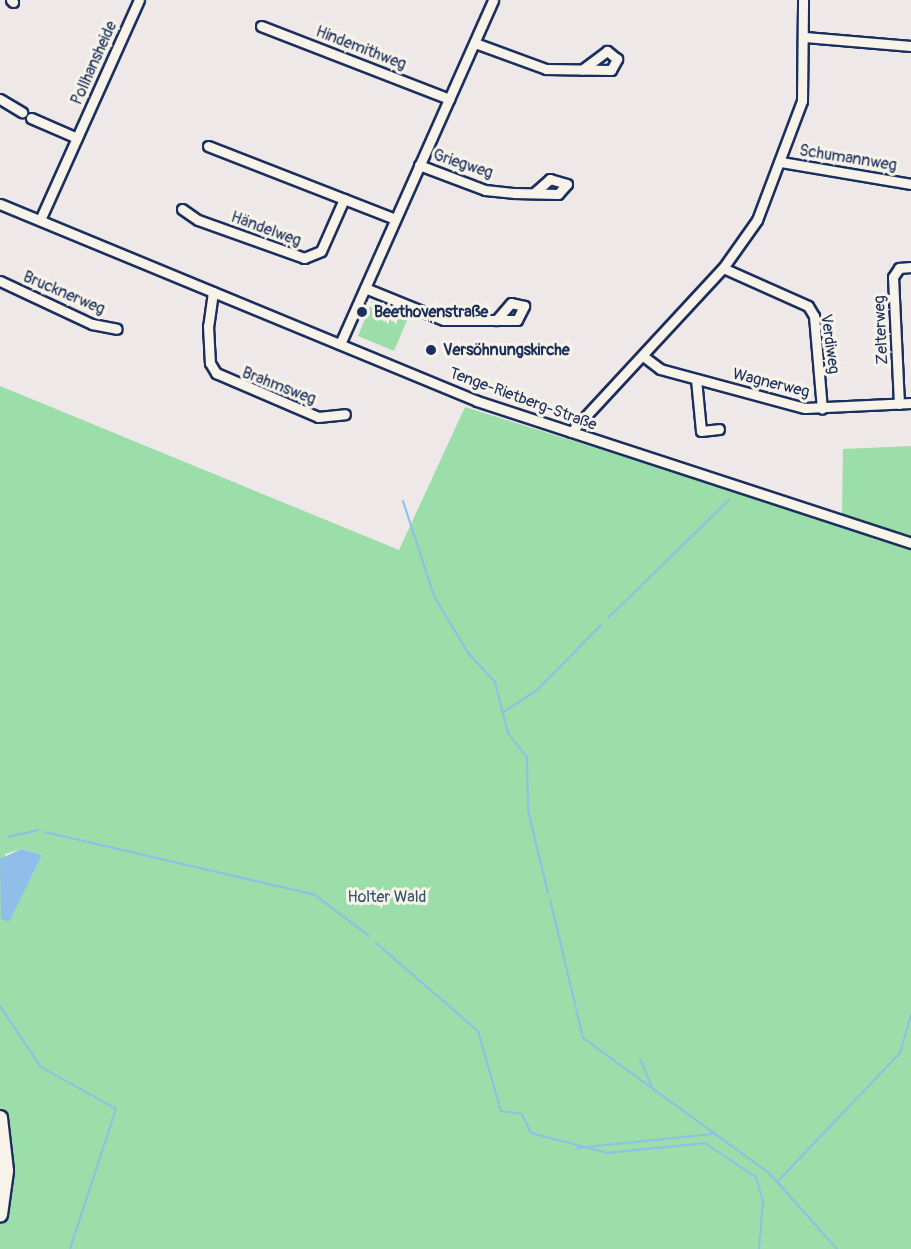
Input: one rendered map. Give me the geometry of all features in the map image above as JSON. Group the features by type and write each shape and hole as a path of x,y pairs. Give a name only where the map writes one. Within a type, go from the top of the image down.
{"street":[{"name":"Pollhansheide","path":"40,220 139,0"},
{"path":"340,344 493,0"},
{"path":"572,432 723,268 757,220 781,162 802,101 805,37 803,0"},
{"name":"Hindemithweg","path":"261,26 449,99"},
{"path":"805,37 911,46"},
{"path":"475,43 546,69 582,70"},
{"path":"0,99 22,112"},
{"path":"31,118 77,138"},
{"path":"208,146 395,219"},
{"name":"Schumannweg","path":"781,162 911,183"},
{"name":"Griegweg","path":"419,165 485,190 534,193"},
{"name":"Händelweg","path":"182,208 198,220 304,258 321,251 344,199"},
{"name":"Tenge-Rietberg-Straße","path":"0,204 340,344 572,432 911,543"},
{"name":"Zelterweg","path":"899,404 893,277 899,268 911,267"},
{"name":"Verdiweg","path":"723,268 808,306 814,316 822,409"},
{"name":"Brucknerweg","path":"0,281 92,324 117,329"},
{"path":"365,288 444,320 496,320"},
{"name":"Brahmsweg","path":"213,292 208,326 210,363 216,373 318,417 345,414"},
{"name":"Wagnerweg","path":"643,356 660,369 822,409 911,403"},
{"path":"696,379 701,431 719,429"},
{"path":"0,1118 6,1171 0,1215"}],"green space":[{"path":"372,302 408,318 394,351 358,336"},
{"name":"Holter Wald","path":"0,386 399,550 465,407 911,546 911,1249 0,1249","holes":["21,849 42,855 8,922 5,854"]},
{"path":"911,446 911,536 842,515 843,449"}],"water":[{"path":"21,849 42,855 9,922 1,919 0,859"}],"waterway":[{"path":"608,618 729,500"},
{"path":"403,501 434,596 468,653 495,682 508,733 527,757 528,810 548,893"},
{"path":"505,711 536,691 601,625"},
{"path":"8,837 38,830"},
{"path":"45,832 315,895 369,936"},
{"path":"550,899 583,1038 770,1174 837,1249"},
{"path":"376,943 478,1031 501,1111 522,1114 531,1133 607,1153 705,1143 756,1177 763,1202 759,1249"},
{"path":"0,1006 41,1067 116,1109 70,1249"},
{"path":"778,1181 900,1053 911,1015"},
{"path":"640,1059 652,1087"},
{"path":"577,1148 712,1134"}],"place":[{"name":"Beethovenstraße","path":"362,312"},
{"name":"Versöhnungskirche","path":"431,350"}]}
